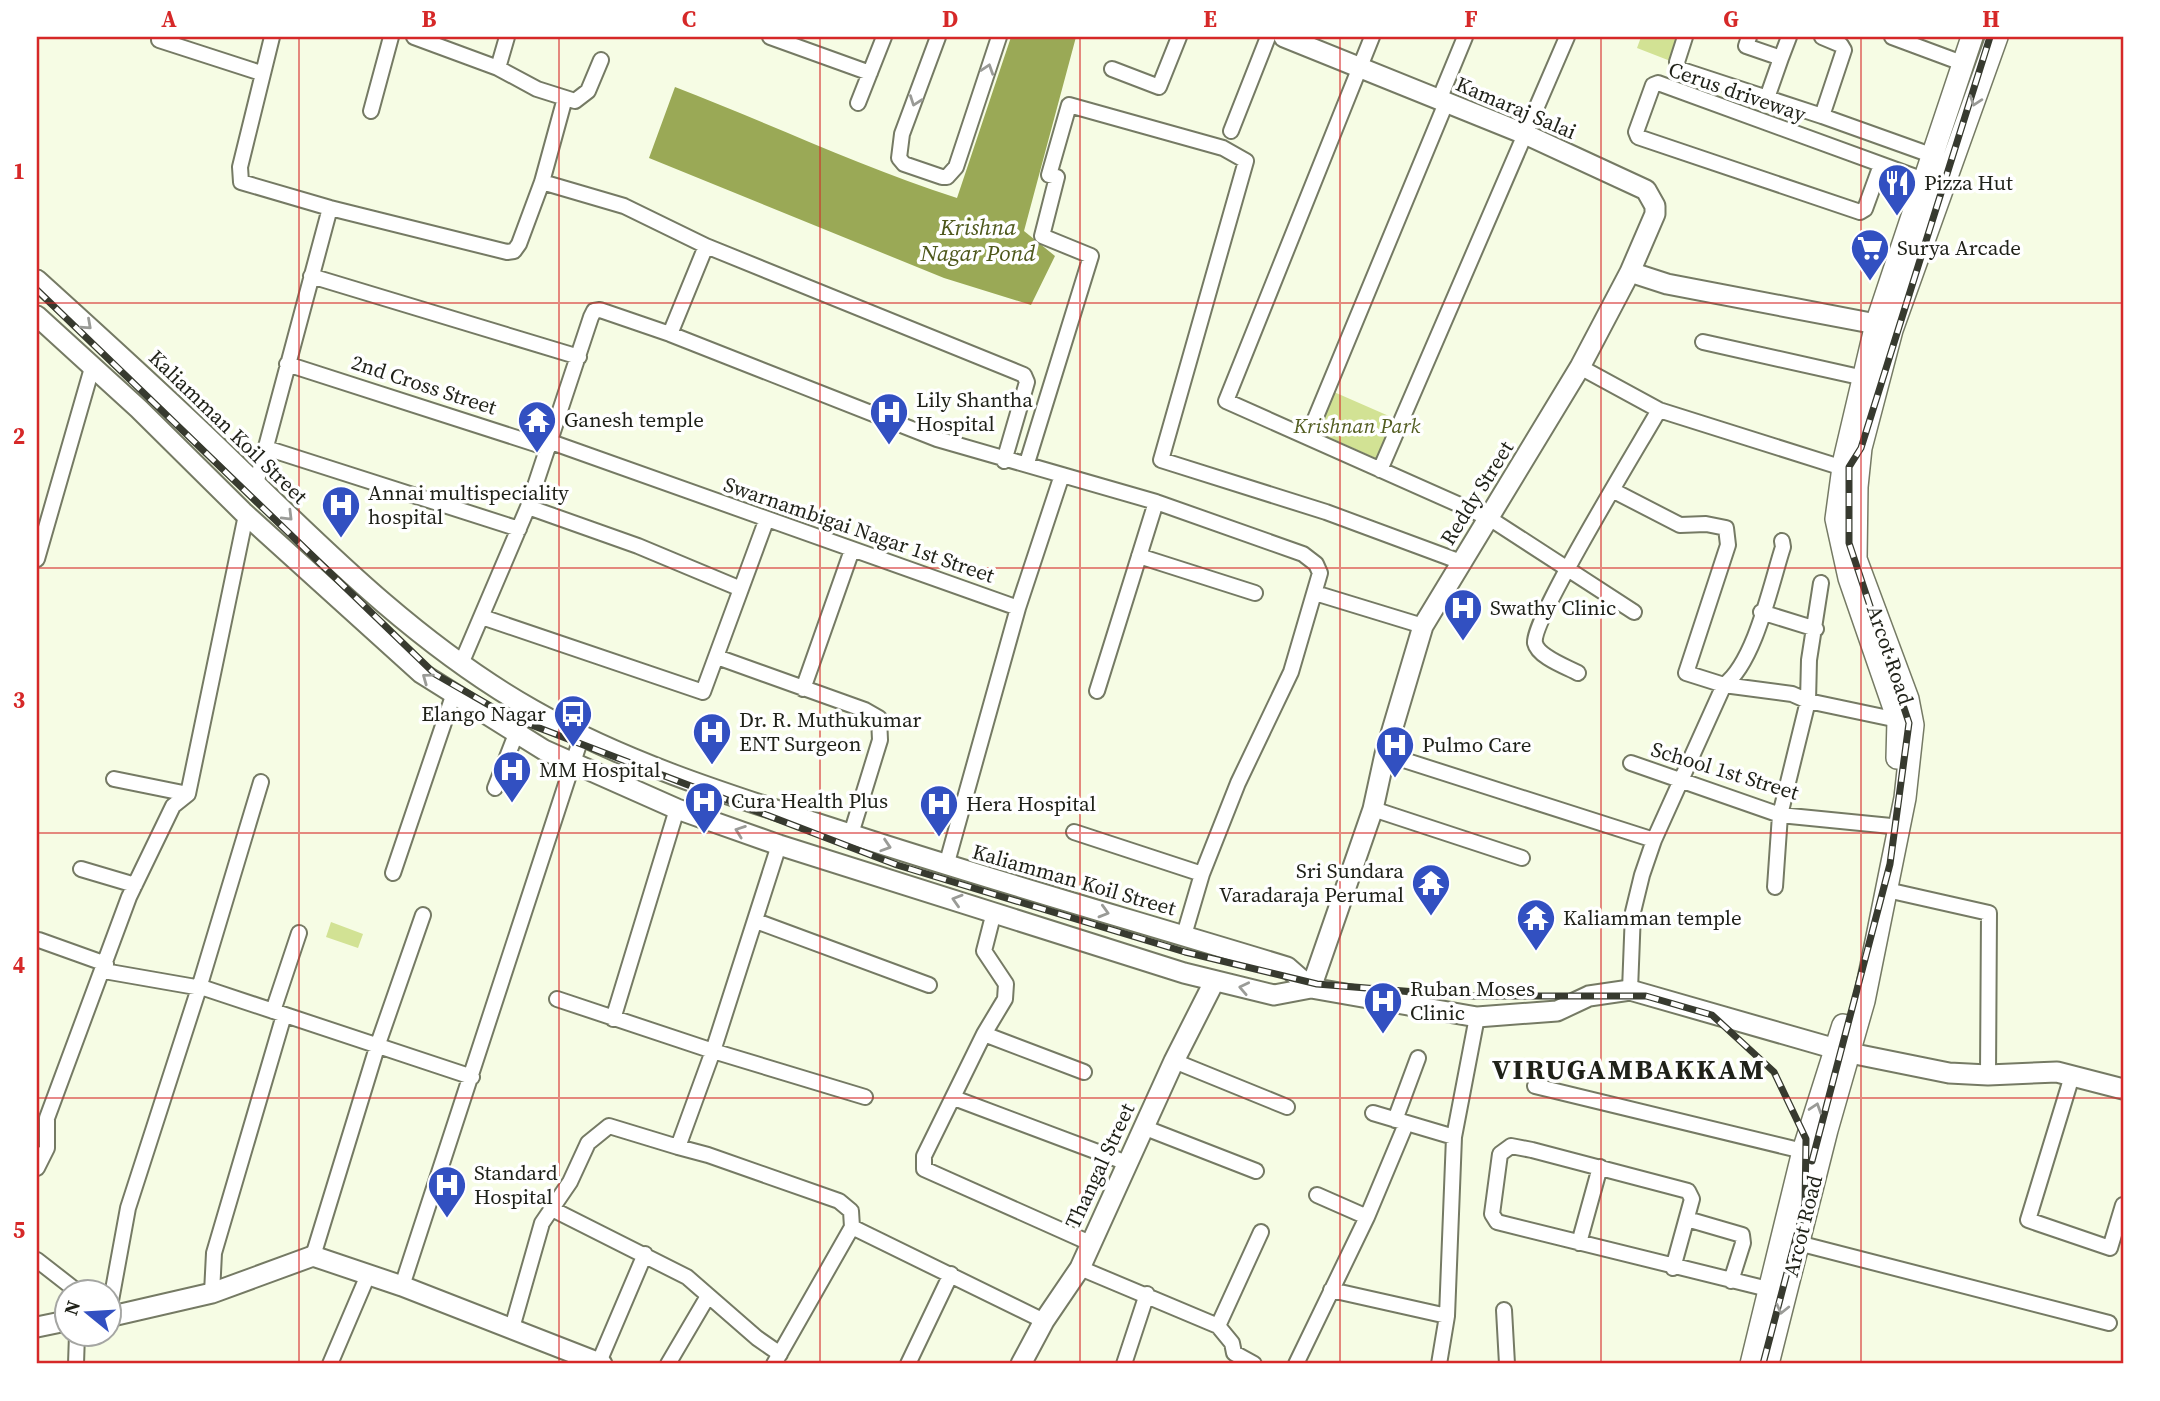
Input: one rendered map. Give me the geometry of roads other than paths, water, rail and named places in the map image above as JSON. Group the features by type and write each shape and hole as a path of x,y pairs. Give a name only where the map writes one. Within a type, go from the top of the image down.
{"main road":[{"name":"Kamaraj Salai","path":"1284,37 1527,135 1646,190 1652,197 1655,214 1630,272"},
{"name":"Arcot Road","path":"1768,1364 1872,933 1891,826 1898,720 1849,578 1843,468 1876,324 1972,37"},
{"name":"Arcot Road","path":"1872,933 1887,890 1905,798 1913,725 1908,699 1856,559 1846,520 1861,448 1892,330 1997,37"},
{"path":"1630,272 1667,284 1876,324"},
{"name":"Reddy Street","path":"1311,988 1373,809 1385,754 1423,626 1580,367 1630,272"},
{"name":"Kaliamman Koil Street","path":"37,280 256,484 318,547 461,664 533,710 688,780 946,866 1287,967 1311,988"},
{"name":"Kaliamman Koil Street","path":"37,316 139,409 246,514 390,648 453,696 516,734 571,764 677,809 779,845 1214,982 1274,995 1311,988 1477,1017 1557,1011 1589,996 1630,990 1843,1051 1949,1073 1988,1075 2057,1072 2123,1089"},
{"name":"Thangal Street","path":"1021,1364 1044,1321 1080,1268 1143,1127 1214,982"},
{"name":"Arcot Road","path":"1751,1364 1803,1151 1843,1051"},
{"path":"122,1314 212,1293 313,1256 402,1286 600,1363"}],"street":[{"path":"272,37 240,167 242,182 330,208 510,253 519,243 541,182 565,98"},
{"path":"371,111 391,37"},
{"path":"414,37 498,68 537,89 575,101 584,96 601,60"},
{"path":"498,68 507,37"},
{"path":"859,103 884,37"},
{"path":"939,37 902,134 898,158 904,164 942,177 947,177 956,167 999,37"},
{"path":"1112,69 1160,87 1179,37"},
{"path":"1231,131 1268,37"},
{"path":"1372,37 1226,401 1489,518 1633,612"},
{"path":"1308,436 1443,101 1465,37"},
{"path":"1380,470 1527,135 1567,37"},
{"path":"1685,37 1677,62 1679,69 1931,155"},
{"path":"1749,37 1746,46 1782,58"},
{"path":"1767,97 1788,37"},
{"path":"1822,37 1842,44 1844,50 1822,116"},
{"path":"1892,37 1962,64"},
{"path":"774,38 870,73"},
{"path":"159,40 261,73"},
{"name":"Cerus driveway","path":"1881,166 1863,211 1638,137 1636,132 1653,85 1658,83 1924,180"},
{"path":"1027,463 1091,256 1042,236 1058,177 1049,175 1069,106 1223,148 1246,162 1161,460 1326,512 1461,562"},
{"path":"541,182 624,206 706,246 1025,377 1027,382 1004,461"},
{"path":"256,484 330,208"},
{"path":"670,334 706,246"},
{"path":"311,276 579,356"},
{"path":"461,664 528,507 594,311 607,311 670,334 936,439 1004,461 1027,463 1156,502 1303,554 1315,564 1320,573 1291,672 1238,783 1202,874 1184,935"},
{"path":"1703,342 1864,378"},
{"name":"2nd Cross Street","path":"287,364 686,490"},
{"path":"1580,367 1659,410 1843,468"},
{"path":"37,559 92,368"},
{"path":"1578,673 1540,651 1535,642 1540,622 1566,570 1659,410"},
{"path":"266,448 519,529"},
{"path":"946,866 1018,608 1062,475"},
{"name":"Swarnambigai Nagar 1st Street","path":"686,490 766,521 1018,608"},
{"path":"1614,491 1680,526 1706,524 1726,528 1728,545 1685,670 1724,685 1792,694 1808,701 1898,720"},
{"path":"1097,691 1156,502"},
{"path":"528,507 638,546 741,589"},
{"path":"37,1168 47,1148 42,1115 105,967 135,885 173,806 188,794 246,514"},
{"path":"482,617 696,691 706,689 766,521"},
{"path":"1630,990 1633,912 1654,840 1724,685 1740,668 1762,612 1783,547 1782,541"},
{"path":"803,689 852,550"},
{"path":"1139,556 1255,593"},
{"path":"1775,887 1780,815 1808,701 1809,660 1816,629 1821,583"},
{"path":"1315,593 1423,626"},
{"path":"1762,612 1816,629"},
{"path":"717,656 873,714 882,725 850,834"},
{"path":"393,873 453,696"},
{"path":"495,788 516,734"},
{"path":"402,1286 582,734"},
{"path":"1385,754 1654,840"},
{"name":"School 1st Street","path":"1631,763 1780,815 1891,826"},
{"path":"114,779 188,794"},
{"path":"115,1278 128,1208 199,988 261,782"},
{"path":"613,1019 677,809"},
{"path":"1373,809 1522,858"},
{"path":"1074,832 1202,874"},
{"path":"678,1147 713,1051 779,845"},
{"path":"81,869 135,885"},
{"path":"1887,890 1989,913 1988,1075"},
{"path":"994,912 984,951 1006,984 1005,999 984,1034 924,1156 924,1169 1090,1242"},
{"path":"313,1256 378,1044 422,915"},
{"path":"756,921 929,985"},
{"path":"212,1293 214,1253 299,933"},
{"path":"39,940 105,967 199,988 378,1044 472,1077"},
{"path":"557,999 713,1051 865,1097"},
{"path":"1439,1364 1447,1316 1454,1137 1477,1017"},
{"path":"984,1034 1084,1072"},
{"path":"1296,1364 1367,1217 1401,1122 1418,1058"},
{"path":"1174,1061 1287,1107"},
{"path":"2072,1076 2028,1220 2110,1248 2123,1205"},
{"path":"1535,1086 1803,1151"},
{"path":"954,1098 1127,1163"},
{"path":"1373,1113 1454,1137"},
{"path":"512,1328 542,1223 570,1182 588,1143 604,1128 615,1127 708,1154 839,1201 851,1211 852,1227 777,1359 687,1277 552,1209"},
{"path":"1143,1127 1256,1171"},
{"path":"1673,1268 1692,1199 1688,1191 1511,1146 1504,1150 1497,1162 1494,1218 1502,1224 1673,1268 1768,1289"},
{"path":"1579,1243 1600,1167"},
{"path":"1317,1195 1367,1217"},
{"path":"1687,1219 1742,1235 1743,1243 1731,1281"},
{"path":"852,1227 1044,1321"},
{"path":"1218,1326 1261,1232"},
{"path":"1798,1243 2109,1323"},
{"path":"600,1363 645,1254"},
{"path":"37,1260 59,1278"},
{"path":"1080,1268 1218,1326 1226,1335 1231,1359 1254,1364"},
{"path":"908,1364 951,1274"},
{"path":"330,1364 368,1275"},
{"path":"1331,1290 1447,1316"},
{"path":"1124,1364 1147,1294"},
{"path":"668,1364 708,1296"},
{"path":"1504,1310 1507,1364"}],"water":[{"name":"Krishna Nagar Pond","path":"1011,37 1076,37 1024,231 1055,256 1031,305 944,278 649,158 675,87 886,173 957,198"}],"railway":[{"path":"1812,1161 1890,864 1909,723 1849,543 1849,467 1861,448 1990,37"},
{"path":"37,290 435,674 508,716 897,865 1185,952 1317,984 1465,996 1646,996 1712,1015 1774,1072 1806,1139 1805,1204 1763,1364"}],"place":[{"name":"Pizza Hut","path":"1897,217"},
{"name":"Surya Arcade","path":"1870,282"},
{"name":"Lily Shantha Hospital","path":"889,446"},
{"name":"Ganesh temple","path":"537,454"},
{"name":"Annai multispeciality hospital","path":"341,539"},
{"name":"Swathy Clinic","path":"1463,642"},
{"name":"Elango Nagar","path":"573,748"},
{"name":"Dr. R. Muthukumar ENT Surgeon","path":"712,766"},
{"name":"Pulmo Care","path":"1395,779"},
{"name":"MM Hospital","path":"512,804"},
{"name":"Cura Health Plus","path":"704,835"},
{"name":"Hera Hospital","path":"939,838"},
{"name":"Sri Sundara Varadaraja Perumal","path":"1431,917"},
{"name":"Kaliamman temple","path":"1536,952"},
{"name":"Ruban Moses Clinic","path":"1383,1035"},
{"name":"Standard Hospital","path":"447,1219"}],"district":[{"name":"VIRUGAMBAKKAM","path":"1629,1069"}],"park label":[{"name":"Krishnan Park","path":"1357,426"}]}
